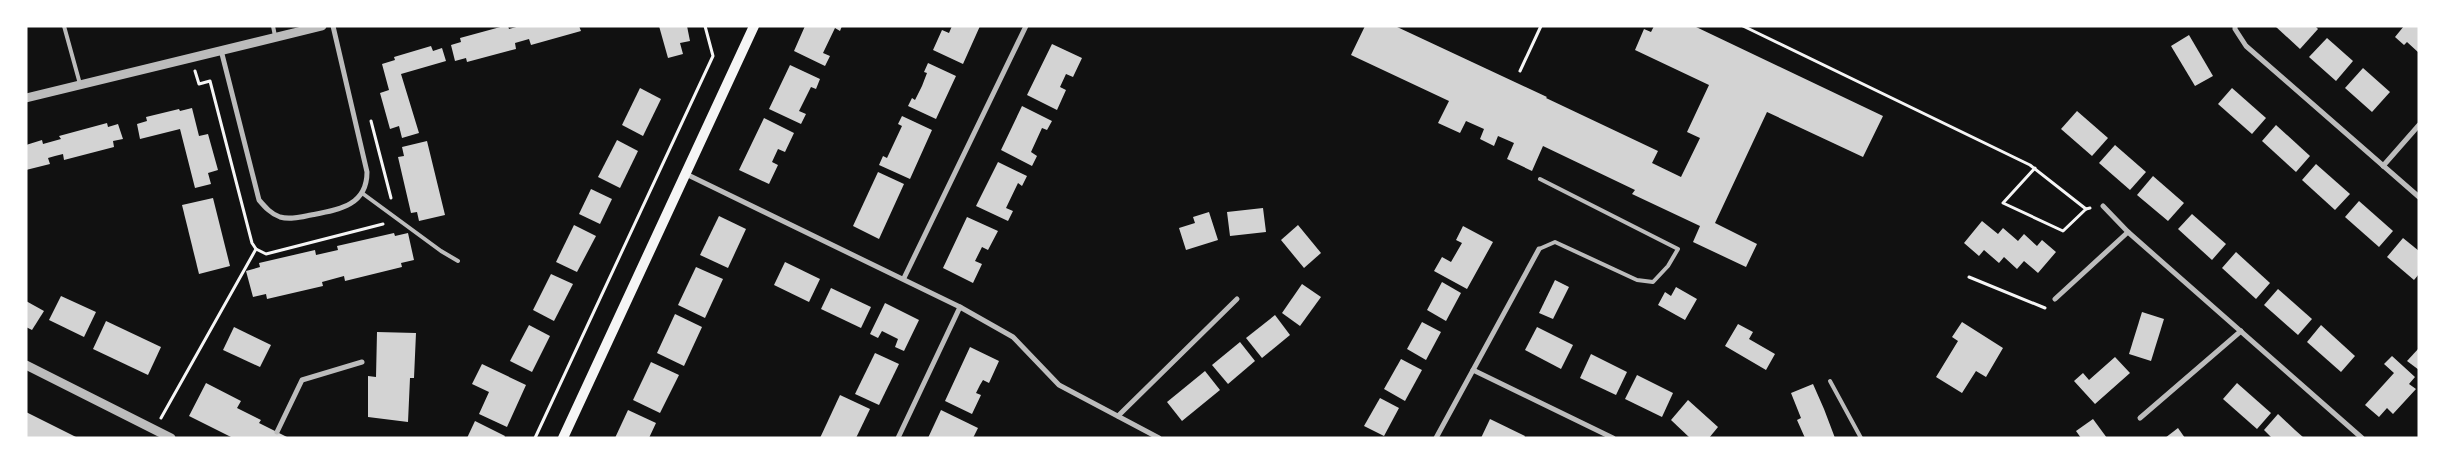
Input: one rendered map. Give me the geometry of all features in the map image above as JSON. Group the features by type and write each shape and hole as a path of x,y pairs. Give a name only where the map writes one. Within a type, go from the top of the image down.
{"main road":[{"path":"563,438 754,26"}],"street":[{"path":"26,98 322,26"},
{"path":"221,50 259,200 265,208 279,217 289,219 344,208 355,202 362,193 367,172 333,26"},
{"path":"904,278 1026,26"},
{"path":"2236,26 2235,29 2246,46 2419,197"},
{"path":"2383,166 2419,125"},
{"path":"686,174 904,278 960,307 1013,337 1059,385 1159,438"},
{"path":"2103,206 2128,232 2362,438"},
{"path":"2055,299 2128,232"},
{"path":"1436,438 1539,249"},
{"path":"1118,416 1237,299"},
{"path":"898,438 960,307"},
{"path":"2140,418 2241,331"},
{"path":"277,432 302,380 362,362"},
{"path":"26,365 171,438"},
{"path":"1473,370 1613,438"}],"lane":[{"path":"64,26 80,85"},
{"path":"273,26 275,37"},
{"path":"1539,249 1554,242 1637,280 1653,282 1668,266 1678,249 1540,179"},
{"path":"362,193 441,251 458,261"},
{"path":"1830,381 1861,438"}],"path":[{"path":"535,438 713,56 705,26"},
{"path":"1520,71 1541,26"},
{"path":"1743,26 2035,168 2086,209"},
{"path":"154,430 256,249 252,243 210,81 199,84 192,57"},
{"path":"2035,168 2003,203 2063,231 2086,209 2103,206"},
{"path":"1969,277 2047,308 2055,299"}],"building":[{"path":"508,26 509,29 520,26 579,26 581,31 531,45 529,39 515,43 516,49 467,62 466,58 455,61 451,45 461,42 460,38"},
{"path":"659,26 687,26 690,41 680,43 683,54 668,58"},
{"path":"805,26 842,26 840,31 835,28 823,53 830,56 825,66 794,51"},
{"path":"952,26 980,26 963,64 933,50 942,30 949,33"},
{"path":"1365,26 1395,26 1547,97 1658,151 1652,163 1681,177 1700,138 1687,132 1709,85 1635,50 1644,29 1651,32 1654,26 1694,26 1883,116 1863,157 1767,112 1715,223 1757,244 1746,267 1693,242 1700,226 1632,194 1635,190 1543,146 1532,171 1507,159 1514,143 1498,136 1494,146 1480,139 1484,129 1466,121 1460,133 1438,123 1449,101 1351,55"},
{"path":"2275,26 2315,26 2318,29 2300,49"},
{"path":"2404,26 2419,27 2419,53 2407,42 2404,45 2395,37"},
{"path":"2189,35 2213,76 2195,86 2171,46"},
{"path":"2327,38 2353,61 2336,81 2309,57"},
{"path":"1052,44 1082,58 1073,77 1066,74 1060,87 1066,90 1057,110 1027,95"},
{"path":"431,46 433,51 442,48 446,61 401,74 419,133 402,138 399,126 390,129 380,93 389,90 382,64 395,60 394,57"},
{"path":"928,63 956,76 936,119 908,106 912,98 915,100 922,86 927,73 924,72"},
{"path":"790,65 820,79 816,89 811,87 799,111 806,114 801,124 769,109"},
{"path":"2363,68 2390,92 2372,112 2345,88"},
{"path":"640,88 661,99 643,136 622,125"},
{"path":"2232,88 2266,118 2252,134 2218,104"},
{"path":"1022,106 1052,121 1047,130 1042,128 1031,152 1037,156 1032,166 1001,150"},
{"path":"192,108 199,136 208,134 218,170 208,173 211,184 195,188 180,129 140,139 137,124 147,121 146,117 179,109 180,111"},
{"path":"2077,111 2108,138 2092,156 2061,129"},
{"path":"902,116 932,130 910,179 879,165 883,156 887,158 902,126 898,124"},
{"path":"764,118 794,133 785,152 778,149 772,162 778,165 769,184 739,170"},
{"path":"107,123 108,127 118,124 123,139 113,141 114,147 64,160 63,154 55,156 48,158 50,164 26,170 26,145 42,140 43,144 61,139 59,136"},
{"path":"2276,125 2310,156 2296,172 2262,141"},
{"path":"617,140 638,151 620,188 598,177"},
{"path":"427,141 445,215 419,221 417,212 411,213 398,157 404,156 402,147"},
{"path":"2115,145 2146,172 2130,190 2099,163"},
{"path":"998,162 1027,176 1022,186 1018,183 1006,208 1013,211 1008,221 976,206"},
{"path":"2316,164 2350,194 2335,210 2302,180"},
{"path":"878,172 904,184 879,239 853,226"},
{"path":"2153,176 2184,203 2168,221 2137,195"},
{"path":"591,189 612,199 600,224 579,214"},
{"path":"213,198 230,266 199,274 182,205"},
{"path":"2359,201 2393,231 2379,247 2345,217"},
{"path":"1263,208 1266,232 1230,236 1227,212"},
{"path":"1209,212 1218,240 1186,250 1179,228 1195,223 1193,217"},
{"path":"2192,214 2226,244 2212,260 2178,229"},
{"path":"719,216 746,229 728,268 700,255"},
{"path":"967,217 998,231 988,250 982,247 975,261 982,264 973,283 943,268"},
{"path":"1982,221 1998,234 2003,228 2018,241 2024,234 2037,246 2042,240 2056,252 2038,273 2024,261 2017,269 2004,257 1999,263 1984,250 1979,256 1964,243"},
{"path":"574,225 596,236 577,272 556,262"},
{"path":"1298,225 1321,253 1304,268 1281,240"},
{"path":"1463,226 1493,242 1467,289 1434,271 1442,257 1451,262 1462,243 1456,240"},
{"path":"394,233 395,236 408,233 414,260 401,263 402,267 345,281 344,276 322,282 323,286 267,299 266,294 253,297 246,271 260,267 259,263 315,250 316,255 338,250 337,246"},
{"path":"2403,238 2419,251 2419,274 2414,280 2387,257"},
{"path":"2236,252 2270,283 2256,299 2222,268"},
{"path":"785,262 820,279 809,302 774,285"},
{"path":"696,267 723,279 705,318 678,305"},
{"path":"551,274 573,284 554,321 533,310"},
{"path":"1555,280 1569,287 1553,319 1539,313"},
{"path":"1442,282 1461,293 1446,321 1427,310"},
{"path":"1302,284 1321,297 1300,326 1282,313"},
{"path":"1676,287 1697,299 1685,320 1658,305 1665,292 1671,296"},
{"path":"831,288 871,307 861,328 821,309"},
{"path":"2278,289 2312,319 2298,335 2264,305"},
{"path":"61,296 96,312 84,337 49,320"},
{"path":"26,301 44,311 32,330 26,327"},
{"path":"885,303 919,320 904,351 895,347 898,339 882,331 878,338 870,334"},
{"path":"2142,312 2164,319 2151,361 2129,354"},
{"path":"675,314 702,327 684,366 657,353"},
{"path":"1275,315 1290,335 1262,358 1246,338"},
{"path":"106,321 161,347 148,375 93,349"},
{"path":"1422,322 1441,332 1426,360 1407,349"},
{"path":"1962,322 2003,348 1986,377 1976,371 1962,393 1936,377 1958,341 1952,337"},
{"path":"1738,324 1753,332 1749,339 1775,354 1766,370 1725,346"},
{"path":"529,325 550,336 532,372 510,361"},
{"path":"2321,325 2355,356 2341,372 2307,342"},
{"path":"234,327 271,345 260,367 223,350"},
{"path":"1537,327 1573,345 1561,369 1525,350"},
{"path":"377,332 416,333 414,378 410,378 408,422 368,417 368,376 376,377"},
{"path":"1240,342 1255,361 1228,384 1212,365"},
{"path":"970,347 999,361 989,383 983,380 980,385 976,393 981,395 972,414 945,401"},
{"path":"2419,348 2419,370 2407,361"},
{"path":"875,353 899,364 879,405 855,394"},
{"path":"1591,354 1627,372 1616,395 1580,378"},
{"path":"2392,356 2415,377 2409,384 2416,389 2393,414 2387,408 2379,417 2365,405 2394,373 2384,364"},
{"path":"2115,357 2130,373 2095,404 2074,381 2083,373 2089,380"},
{"path":"1401,359 1422,370 1405,401 1384,389"},
{"path":"651,362 679,375 660,413 633,400"},
{"path":"482,364 526,385 507,427 479,414 489,392 472,384"},
{"path":"1205,371 1220,390 1182,421 1167,402"},
{"path":"1637,375 1673,393 1662,417 1625,399"},
{"path":"206,383 241,401 237,408 261,420 259,423 289,438 233,438 189,416"},
{"path":"2237,383 2271,413 2257,429 2223,399"},
{"path":"1813,384 1835,438 1805,438 1797,420 1801,418 1791,393"},
{"path":"840,395 870,409 856,438 820,438"},
{"path":"1380,398 1399,408 1384,436 1364,426"},
{"path":"1688,400 1718,427 1709,438 1690,438 1671,420"},
{"path":"628,410 656,423 649,438 615,438"},
{"path":"941,410 978,428 973,438 928,438"},
{"path":"26,412 78,438 26,438"},
{"path":"2278,414 2304,438 2272,438 2264,430"},
{"path":"1490,419 1525,436 1524,438 1481,438"},
{"path":"2093,419 2107,438 2081,438 2076,431"},
{"path":"475,421 505,436 504,438 467,438"},
{"path":"2178,428 2185,438 2165,438"}]}
